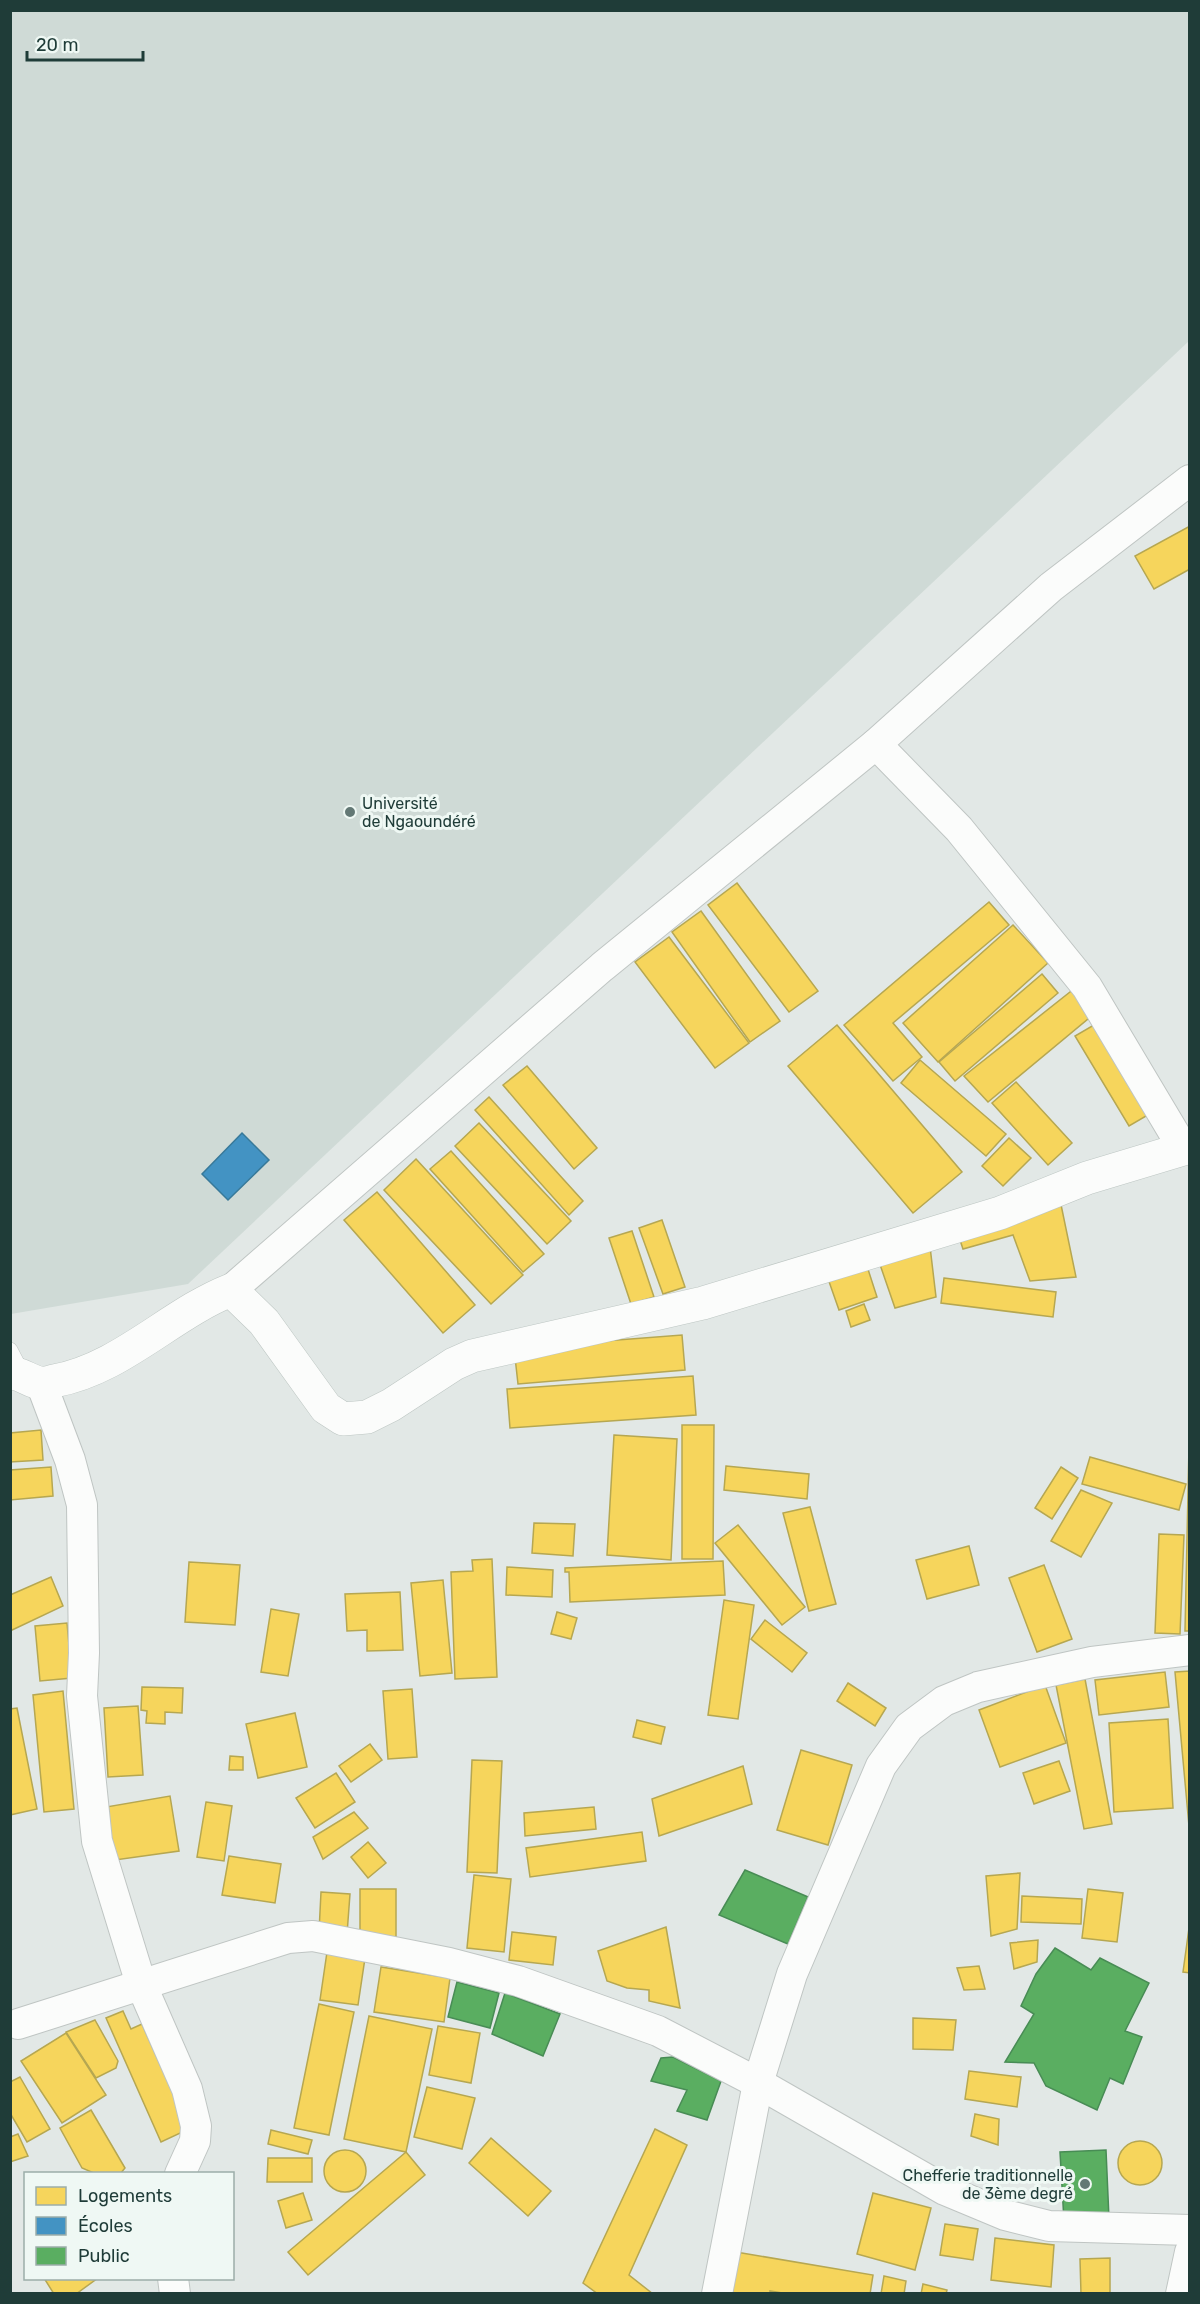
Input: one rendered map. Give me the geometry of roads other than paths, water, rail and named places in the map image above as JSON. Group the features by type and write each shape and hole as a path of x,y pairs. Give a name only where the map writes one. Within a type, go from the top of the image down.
{"street":[{"path":"21,1370 74,1377 139,1344 201,1304 231,1290 603,967 876,744 1051,587 1190,480"},
{"path":"231,1290 264,1322 326,1408 335,1416 352,1419 367,1417 391,1405 454,1364 472,1356 703,1303 1000,1213 1088,1178 1186,1147 1088,987 959,829 876,744"},
{"path":"21,1370 70,1460 82,1505 84,1653 82,1696 97,1842 141,1984 187,2089 196,2126 195,2141 181,2172"},
{"path":"717,2294 758,2083 792,1974 881,1766 909,1727 944,1701 978,1687 1092,1662 1190,1650"},
{"path":"18,2024 288,1938 313,1936 449,1963 518,1982 658,2031 758,2083 945,2190 1005,2215 1049,2226 1190,2230"},
{"path":"1181,2294 1190,2252"}],"place":[{"name":"Université de Ngaoundéré","path":"350,812"},
{"name":"Chefferie traditionnelle de 3ème degré","path":"1085,2184"}]}
